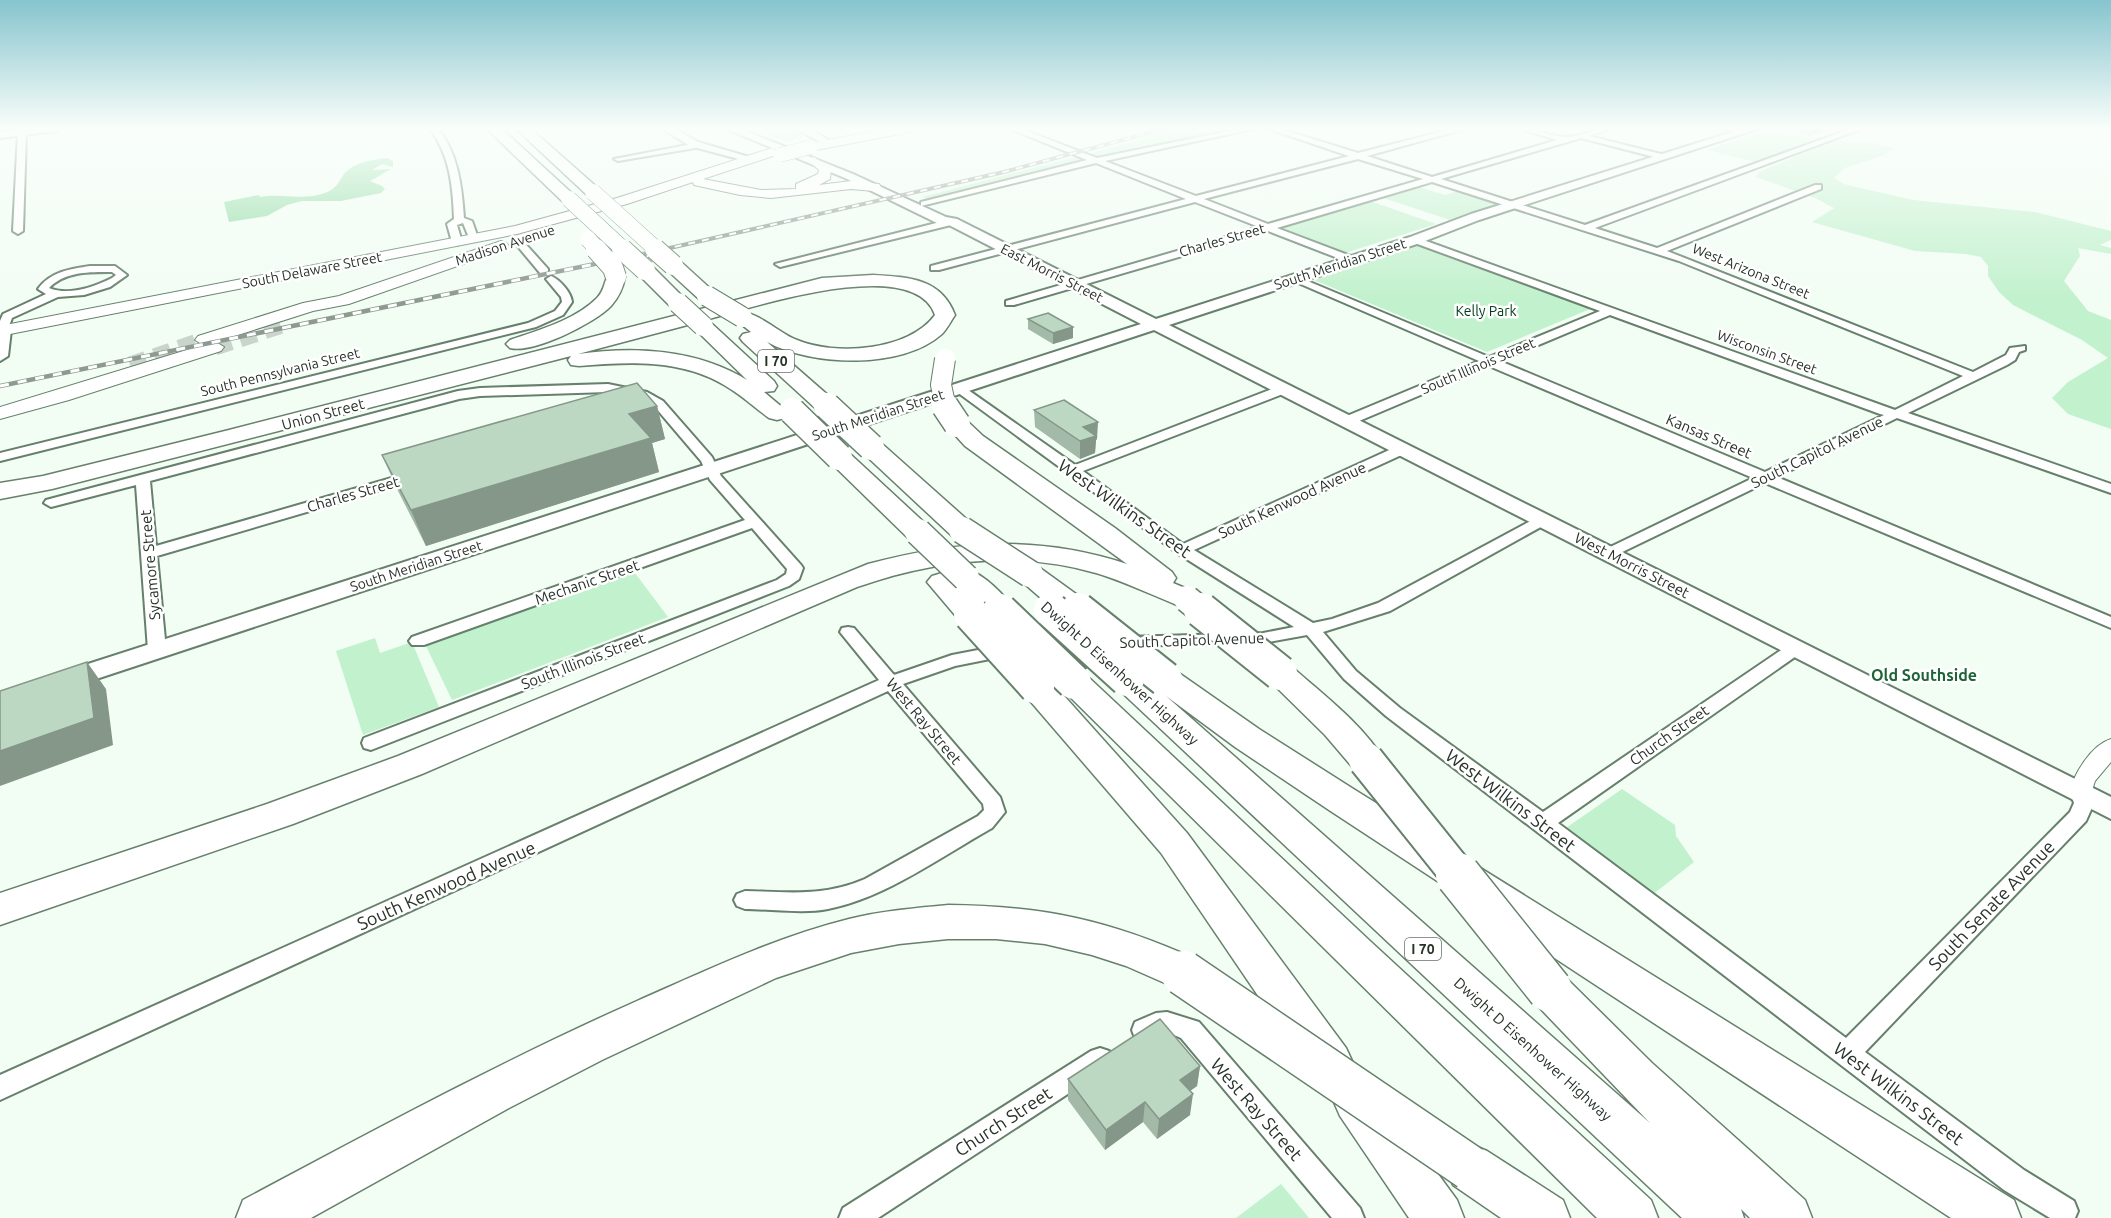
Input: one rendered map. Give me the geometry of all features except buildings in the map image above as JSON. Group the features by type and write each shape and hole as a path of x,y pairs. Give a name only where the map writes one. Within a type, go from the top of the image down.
{"highway":[{"path":"309,406 466,362 555,331 600,307 615,285 616,277 613,268 578,227 565,201 551,185"},
{"name":"Dwight D Eisenhower Highway","path":"585,185 707,296 736,318 822,402 962,530 1021,575 1146,679 1719,1218"},
{"name":"I 70","path":"565,201 645,270 703,326 784,412 833,451 1056,684"},
{"path":"0,489 39,473 809,282 844,276 903,278 925,282 947,293 955,300 959,313 940,379 945,407 957,424 974,441 1106,534 1280,673 1337,727 1550,990 1592,1036 1640,1084 1787,1218"},
{"path":"0,489 43,484 236,436 822,284 869,280 911,285 928,291 940,300 945,315 934,331 913,342 877,352 843,354 815,352 788,345 736,318"},
{"path":"236,436 537,367 601,358 651,358 707,369 735,382 784,412"},
{"path":"0,909 191,845 455,747 847,581 895,564 926,557 978,551 1042,554 1108,568 1187,599"},
{"path":"1146,679 1342,800 1996,1218"},
{"path":"1056,684 1174,843 1439,1218"},
{"path":"1056,684 1354,954 1634,1218"},
{"path":"261,1218 583,1047 759,966 802,949 846,936 891,927 935,922 1012,923 1097,938 1164,963 1183,973 1545,1218"}],"main road":[{"name":"Madison Avenue","path":"622,201 671,185"},
{"name":"Madison Avenue","path":"7,410 48,399 322,304 343,300 690,185"},
{"path":"721,185 756,195 788,194 844,185"},
{"path":"730,185 751,189 791,189 810,185"},
{"path":"854,185 874,188"},
{"name":"East Morris Street","path":"868,185 928,215 952,222 1153,323"},
{"name":"East Morris Street","path":"885,185 953,219 952,222"},
{"name":"South Meridian Street","path":"44,687 961,388 1153,323 1415,240 1576,185"},
{"name":"South Delaware Street","path":"2,330 465,240 551,222 622,201"},
{"name":"Madison Avenue","path":"288,323 336,306 343,300"},
{"name":"Madison Avenue","path":"245,332 322,304"},
{"name":"West Morris Street","path":"1153,323 2111,809"},
{"path":"0,356 2,330"},
{"name":"Madison Avenue","path":"48,399 174,356"},
{"name":"Madison Avenue","path":"7,410 28,399 130,365"}],"street":[{"path":"18,231 19,185"},
{"path":"454,185 459,220"},
{"path":"924,204 1001,185"},
{"path":"1158,185 1352,260"},
{"path":"935,267 1249,185"},
{"name":"Charles Street","path":"1010,303 1412,185"},
{"name":"West Arizona Street","path":"1450,185 1690,262 1973,376"},
{"path":"1586,228 1704,185"},
{"path":"1657,251 1818,187"},
{"path":"459,220 467,221 465,240 452,224 459,220"},
{"path":"780,264 952,222"},
{"name":"Wisconsin Street","path":"1415,240 1895,414 2111,489"},
{"name":"South Pennsylvania Street","path":"0,457 523,328 550,318 563,308 567,302 566,296 518,241"},
{"path":"2,330 7,316 55,294 97,289 115,281 122,273 116,269 104,268 65,275 44,286 45,291 55,294"},
{"name":"Kansas Street","path":"1294,279 2111,623"},
{"name":"South Illinois Street","path":"1347,421 1609,311"},
{"name":"South Capitol Avenue","path":"1609,553 2007,360 2014,350 2021,348"},
{"name":"Union Street","path":"51,503 464,394 608,388 638,393 659,404"},
{"name":"West Wilkins Street","path":"961,388 1182,550 1312,630 1350,675 1376,699 2014,1180 2064,1211"},
{"path":"1072,471 1284,389"},
{"path":"639,410 659,404 707,460 711,470 755,522"},
{"name":"South Kenwood Avenue","path":"1182,550 1403,449"},
{"name":"Charles Street","path":"150,553 428,472"},
{"name":"Sycamore Street","path":"143,479 157,650"},
{"name":"South Capitol Avenue","path":"891,682 969,657 1059,644 1231,641 1312,630 1384,607 1543,520"},
{"name":"South Illinois Street","path":"371,743 783,583 793,576 795,568 755,522"},
{"name":"Mechanic Street","path":"418,640 755,522"},
{"name":"West Ray Street","path":"745,900 825,901 850,895 873,885 985,822 994,812 993,802 848,632"},
{"name":"Church Street","path":"1543,823 1796,648"},
{"name":"South Kenwood Avenue","path":"0,1088 891,682"},
{"name":"South Senate Avenue","path":"1847,1053 2079,816 2084,803 2081,794 2084,778 2111,747"},
{"name":"West Ray Street","path":"1152,1025 1165,1022 1174,1023 1190,1030 1350,1218"},
{"name":"Church Street","path":"854,1218 1152,1025"}],"green space":[{"path":"969,185 986,185 930,200 922,197"},
{"path":"1778,185 1848,185 1913,200 2035,212 2111,231 2111,240 2100,245 2111,248 2111,254 2078,248 2080,256 2064,281 2088,311 2111,320 2111,429 2068,414 2052,398 2068,382 2108,358 2082,340 2013,305 1999,292 1988,276 1988,266 1981,257 1915,251 1812,222 1834,208 1815,198"},
{"path":"1419,187 1445,195 1461,190 1502,203 1450,220 1383,198"},
{"path":"1370,201 1436,224 1345,253 1280,228"},
{"name":"Kelly Park","path":"1418,246 1590,309 1487,352 1314,280"},
{"path":"632,569 668,617 452,700 425,644"},
{"path":"375,638 380,653 412,642 439,707 363,735 336,651"},
{"path":"1622,789 1675,825 1676,836 1694,862 1652,895 1563,830"},
{"path":"1281,1184 1309,1218 1236,1218"}],"shaded area":[{"path":"336,185 379,185 385,189 381,193 341,201 302,201 287,205 267,216 229,222 224,202 259,195 260,197 301,197 317,195 332,190"}],"tunnel":[{"path":"215,347 288,323"},
{"path":"130,365 204,340"}],"railway":[{"path":"661,250 948,185"},
{"path":"0,386 668,249"}],"district":[{"name":"Old Southside","path":"1924,675"}]}
